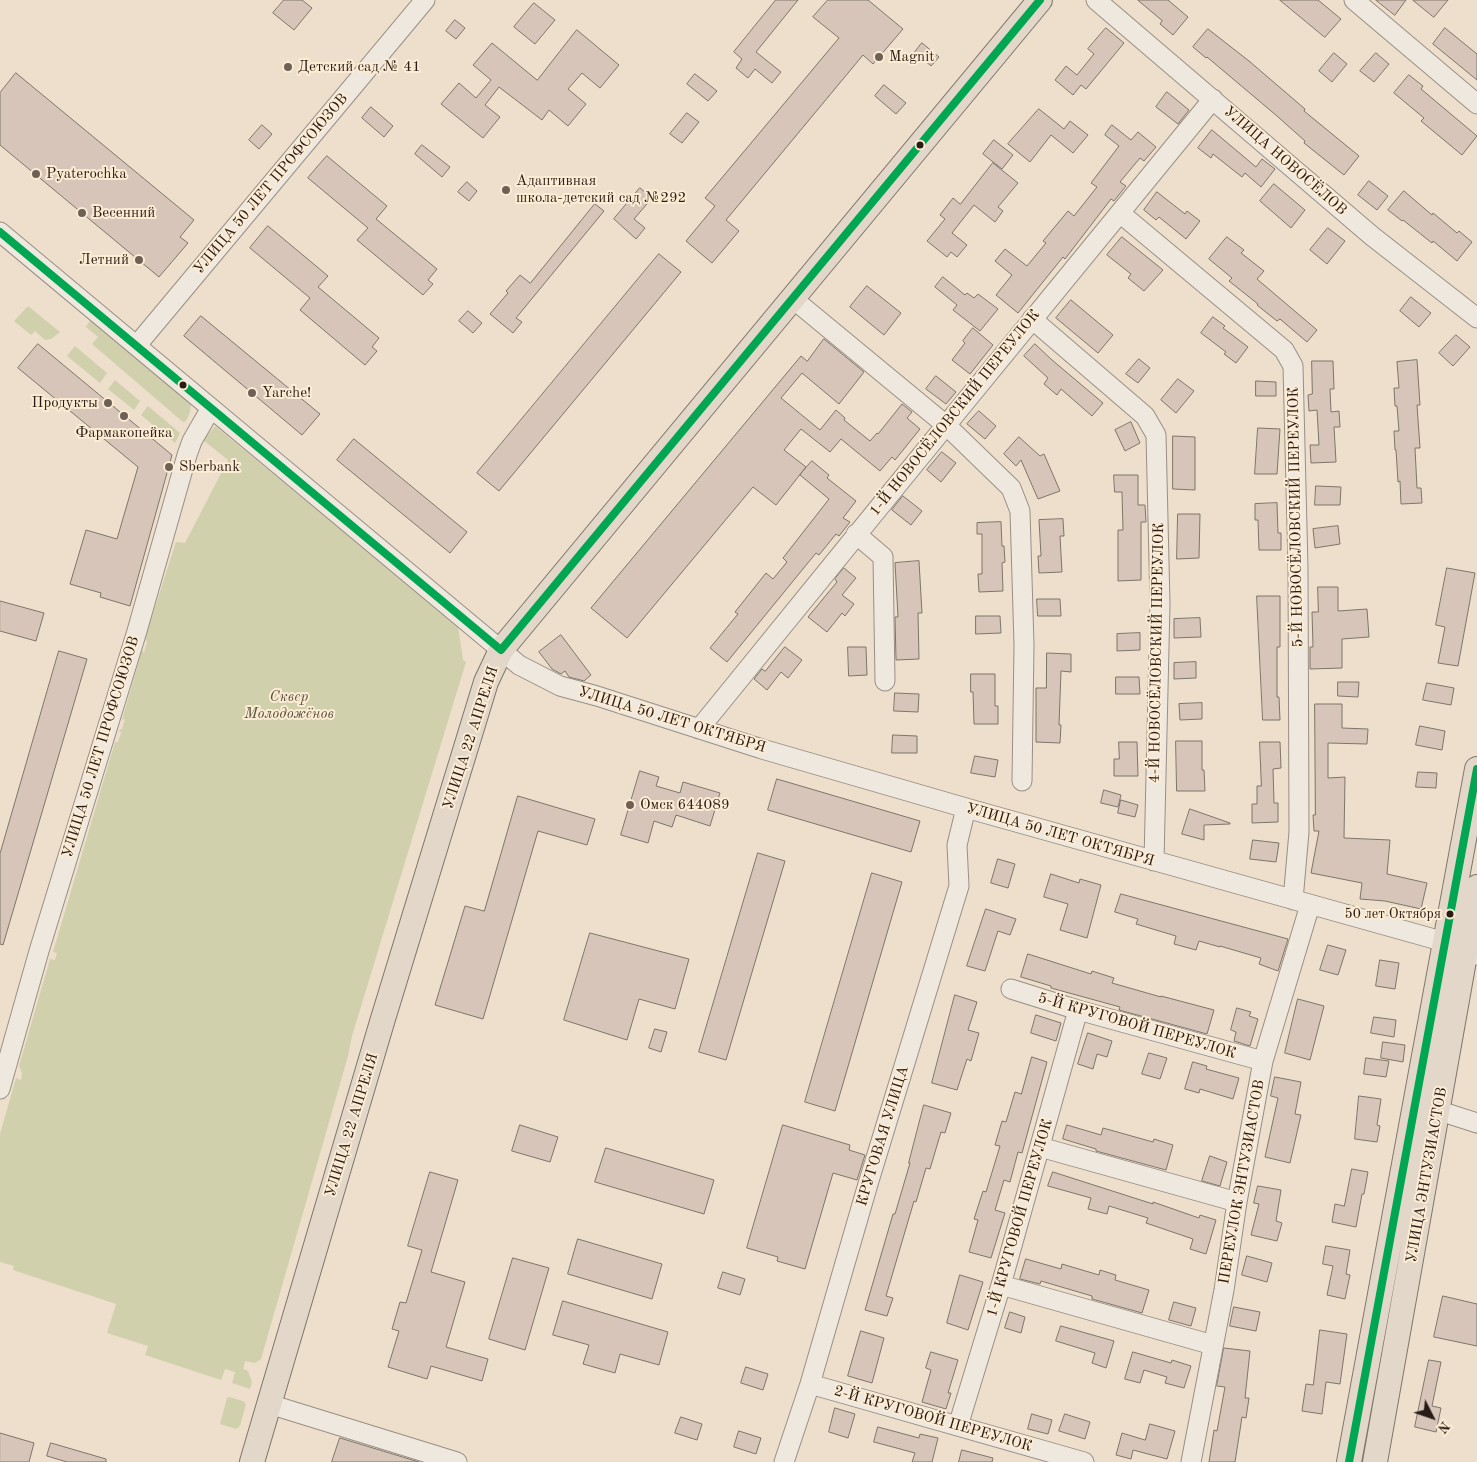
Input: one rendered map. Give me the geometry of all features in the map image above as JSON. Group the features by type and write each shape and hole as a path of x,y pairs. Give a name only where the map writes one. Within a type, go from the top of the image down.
{"main road":[{"name":"УЛИЦА 22 АПРЕЛЯ","path":"252,1462 486,682 501,650 1040,0"},
{"name":"УЛИЦА ЭНТУЗИАСТОВ","path":"1375,1462 1438,1110 1462,950 1477,769"},
{"name":"УЛИЦА ЭНТУЗИАСТОВ","path":"1349,1462 1415,1104 1462,950 1477,887"}],"street":[{"name":"УЛИЦА 50 ЛЕТ ПРОФСОЮЗОВ","path":"137,345 425,0"},
{"name":"УЛИЦА НОВОСЁЛОВ","path":"1096,0 1372,236 1477,318"},
{"path":"1354,0 1477,104"},
{"name":"1-Й НОВОСЁЛОВСКИЙ ПЕРЕУЛОК","path":"699,729 856,534 947,426 1032,319 1213,99"},
{"name":"5-Й НОВОСЁЛОВСКИЙ ПЕРЕУЛОК","path":"1120,213 1284,350 1294,366 1301,903"},
{"name":"УЛИЦА 50 ЛЕТ ОКТЯБРЯ","path":"0,232 519,665 560,686 966,808 1462,950"},
{"path":"792,298 947,426 1011,488 1020,511 1024,645 1022,781"},
{"name":"4-Й НОВОСЁЛОВСКИЙ ПЕРЕУЛОК","path":"1032,319 1145,416 1156,435 1160,604 1154,861"},
{"name":"УЛИЦА 50 ЛЕТ ПРОФСОЮЗОВ","path":"0,1090 39,951 131,650 187,455 192,441 211,408"},
{"path":"856,534 883,557 885,680"},
{"name":"КРУГОВАЯ УЛИЦА","path":"784,1462 810,1384 959,886 957,844 966,808"},
{"name":"ПЕРЕУЛОК ЭНТУЗИАСТОВ","path":"1191,1462 1224,1290 1237,1202 1263,1061 1301,903"},
{"name":"5-Й КРУГОВОЙ ПЕРЕУЛОК","path":"1010,989 1078,1010 1263,1061"},
{"name":"1-Й КРУГОВОЙ ПЕРЕУЛОК","path":"958,1426 1001,1285 1078,1010"},
{"path":"1415,1104 1477,1122"},
{"path":"1040,1148 1237,1202"},
{"path":"1001,1285 1212,1345"},
{"name":"2-Й КРУГОВОЙ ПЕРЕУЛОК","path":"810,1384 1084,1462"},
{"path":"268,1404 457,1462"}],"green space":[{"path":"28,306 60,332 51,339 45,340 35,331 31,335 14,321"},
{"path":"91,319 191,404 186,421 183,422 92,344 98,337 86,327"},
{"path":"75,346 107,373 100,383 67,356"},
{"path":"115,380 140,401 134,410 108,389"},
{"path":"148,406 180,433 175,443 141,415"},
{"name":"Сквер Молодожёнов","path":"215,426 458,626 463,660 466,662 352,1036 348,1056 261,1359 255,1363 245,1361 243,1369 248,1371 252,1382 250,1389 232,1383 235,1372 225,1369 221,1380 145,1355 148,1346 107,1333 116,1304 13,1270 14,1266 0,1262 0,1134 16,1078 21,1080 22,1073 19,1066 50,959 55,960 57,953 53,952 115,742 118,742 121,733 119,730 122,729 125,719 122,720 142,650 144,653 147,642 145,638 176,542 185,543 228,460 203,440"},
{"path":"227,1398 243,1401 246,1404 240,1426 236,1429 220,1424"}],"building":[{"path":"284,0 302,0 312,8 294,30 273,13"},
{"path":"776,0 798,0 756,52 781,72 772,83 755,69 748,78 736,68 742,59 734,52"},
{"path":"828,0 868,0 903,29 873,64 863,55 726,220 739,231 712,263 686,241 715,206 705,198 839,38 813,17"},
{"path":"1138,0 1168,0 1188,17 1173,35 1160,24 1162,21"},
{"path":"1280,0 1318,0 1341,19 1325,37"},
{"path":"1376,0 1406,0 1395,15"},
{"path":"1413,0 1448,0 1434,17"},
{"path":"534,3 555,20 535,44 514,27"},
{"path":"455,20 465,28 456,39 446,31"},
{"path":"1106,28 1124,43 1086,89 1081,85 1073,95 1055,80 1066,66 1077,75 1094,54 1088,49"},
{"path":"1445,28 1477,54 1477,80 1433,44"},
{"path":"1208,29 1249,61 1305,109 1304,111 1359,156 1344,175 1304,143 1305,141 1277,116 1193,47"},
{"path":"577,30 619,65 600,88 582,73 568,89 586,104 568,126 549,110 542,120 499,87 485,105 500,117 483,138 441,104 459,83 476,98 491,80 473,65 492,43 537,80"},
{"path":"922,43 939,57 931,66 915,52"},
{"path":"1334,53 1347,64 1332,82 1319,71"},
{"path":"1376,53 1389,64 1374,82 1360,71"},
{"path":"16,73 194,220 180,237 188,243 159,277 0,145 0,93"},
{"path":"695,74 717,91 708,101 687,84"},
{"path":"1409,75 1423,86 1421,89 1477,136 1462,155 1421,121 1424,118 1394,93"},
{"path":"884,85 906,103 896,114 875,96"},
{"path":"1167,92 1189,110 1178,124 1156,107"},
{"path":"371,107 393,126 384,137 362,118"},
{"path":"1039,109 1064,129 1070,121 1088,135 1073,153 1051,135 1030,162 1008,144"},
{"path":"687,113 699,122 682,143 670,134"},
{"path":"262,125 272,134 259,149 249,140"},
{"path":"1112,125 1131,140 1138,132 1156,147 1144,161 1140,158 1120,182 1126,186 1114,201 1111,199 1065,259 1063,257 1018,313 996,295 1012,275 995,261 1005,249 1027,266 1046,243 1043,241 1068,211 1074,216 1097,187 1091,183 1119,146 1105,135"},
{"path":"1212,130 1256,167 1262,159 1275,169 1261,187 1245,173 1242,177 1213,154 1211,158 1198,148"},
{"path":"994,140 1013,155 1002,169 983,154"},
{"path":"422,145 450,167 442,177 415,154"},
{"path":"327,156 387,206 376,219 437,269 428,280 433,284 423,295 357,240 368,228 308,178"},
{"path":"993,163 1018,183 998,207 1003,211 995,222 974,205 952,233 967,245 957,257 951,252 947,257 927,241 945,219 940,215 953,198 960,204"},
{"path":"1369,181 1388,196 1377,210 1358,195"},
{"path":"467,182 477,191 469,201 458,192"},
{"path":"1274,184 1305,210 1291,228 1260,201"},
{"path":"640,188 652,198 634,219 645,228 636,239 614,219"},
{"path":"1404,191 1432,215 1433,213 1457,233 1459,231 1472,242 1457,261 1433,241 1432,243 1388,210"},
{"path":"1157,192 1185,214 1187,211 1200,221 1186,239 1159,217 1156,220 1144,210"},
{"path":"595,204 604,211 516,318 522,322 513,333 490,314 520,275 530,283"},
{"path":"268,226 328,276 318,287 379,338 372,347 377,351 365,365 300,310 310,298 250,248"},
{"path":"1328,228 1345,241 1327,264 1310,250"},
{"path":"1122,237 1163,270 1144,291 1128,278 1131,274 1107,255"},
{"path":"1227,237 1244,250 1241,253 1264,271 1257,279 1317,330 1307,342 1280,319 1277,321 1257,305 1229,281 1232,278 1209,259"},
{"path":"659,254 681,272 499,491 477,473"},
{"path":"943,277 965,295 967,293 974,298 978,294 998,309 980,331 953,310 957,305 935,287"},
{"path":"867,286 901,313 884,335 850,307"},
{"path":"1411,297 1431,313 1419,327 1400,311"},
{"path":"1071,300 1113,335 1098,353 1056,318"},
{"path":"468,311 482,323 473,333 459,321"},
{"path":"201,316 320,414 302,435 184,336"},
{"path":"1213,317 1225,326 1223,328 1248,347 1236,363 1224,354 1226,352 1201,333"},
{"path":"973,328 993,345 970,374 952,360 965,343 963,341"},
{"path":"1456,335 1470,347 1453,366 1439,353"},
{"path":"824,339 864,372 839,404 802,373 781,398 820,430 836,410 845,418 844,420 870,441 902,404 912,412 907,418 920,429 895,460 892,457 880,471 841,439 830,452 801,429 784,450 806,467 776,505 753,487 627,638 591,608 801,356 807,361"},
{"path":"38,344 172,455 130,606 100,597 101,593 70,584 86,530 117,539 138,467 18,368"},
{"path":"1035,344 1103,403 1092,416 1061,389 1057,395 1044,384 1048,378 1024,356"},
{"path":"1139,359 1150,368 1138,383 1126,374"},
{"path":"1417,360 1420,405 1417,405 1420,448 1415,448 1417,488 1421,488 1422,503 1401,504 1400,481 1398,482 1395,450 1394,431 1399,431 1394,388 1399,388 1397,362"},
{"path":"1312,361 1333,361 1334,389 1330,389 1331,412 1339,411 1340,427 1334,427 1336,462 1311,463 1310,445 1319,445 1317,410 1309,411 1308,395 1312,394"},
{"path":"936,376 956,392 946,404 926,389"},
{"path":"1178,379 1194,391 1176,413 1161,400"},
{"path":"1256,381 1276,382 1276,396 1256,396"},
{"path":"979,411 996,426 985,439 967,424"},
{"path":"1131,422 1140,443 1125,451 1115,430"},
{"path":"1258,428 1280,429 1277,474 1255,474"},
{"path":"1173,436 1195,437 1195,490 1173,489"},
{"path":"1019,437 1040,456 1044,454 1060,491 1038,499 1021,460 1016,466 1004,454"},
{"path":"354,439 467,532 450,553 337,460"},
{"path":"942,452 956,463 941,482 927,470"},
{"path":"812,461 829,475 827,478 856,501 843,518 850,522 839,536 836,534 819,555 816,553 727,662 710,648 738,614 735,612 766,573 773,579 787,562 783,558 829,499 800,475"},
{"path":"1114,475 1138,475 1138,505 1145,505 1146,522 1141,522 1141,580 1118,581 1118,530 1123,530 1122,492 1115,492"},
{"path":"1316,486 1341,487 1340,505 1315,505"},
{"path":"903,496 922,511 911,525 892,510"},
{"path":"1277,503 1278,533 1281,533 1281,550 1259,550 1258,520 1255,520 1255,504"},
{"path":"1178,514 1200,514 1199,558 1177,559"},
{"path":"1063,519 1064,536 1060,536 1062,572 1039,573 1038,556 1041,556 1039,520"},
{"path":"1001,522 1005,562 1002,563 1003,591 979,592 978,574 982,574 982,534 977,534 977,523"},
{"path":"1338,526 1340,544 1315,548 1313,529"},
{"path":"919,561 922,613 918,613 919,659 896,660 895,617 898,617 895,563"},
{"path":"844,568 856,578 842,595 854,604 845,616 842,613 827,632 808,617 837,582 835,579"},
{"path":"1447,568 1475,573 1458,666 1438,663 1445,627 1436,625"},
{"path":"1318,587 1338,587 1338,611 1367,609 1369,637 1342,639 1342,668 1310,669 1310,647 1313,647 1312,612 1318,612"},
{"path":"1257,596 1280,596 1280,647 1277,647 1277,697 1279,697 1280,720 1263,720"},
{"path":"1037,599 1060,599 1061,616 1038,616"},
{"path":"0,601 44,613 36,641 0,631"},
{"path":"976,616 1000,616 1001,633 976,634"},
{"path":"1200,618 1201,637 1174,638 1174,619"},
{"path":"1140,633 1140,650 1117,651 1117,634"},
{"path":"561,635 591,675 584,681 569,677 565,671 561,674 552,669 539,652"},
{"path":"785,647 802,660 788,678 781,672 767,690 754,679 762,669 765,671"},
{"path":"848,647 866,647 867,675 849,676"},
{"path":"59,651 87,659 3,945 0,944 0,854"},
{"path":"1047,653 1071,654 1071,672 1061,671 1060,743 1036,742 1036,688 1046,688"},
{"path":"1196,662 1196,678 1174,679 1174,663"},
{"path":"971,674 995,674 995,706 998,706 998,724 974,724"},
{"path":"1116,677 1139,677 1140,694 1116,694"},
{"path":"1338,682 1359,682 1358,697 1338,696"},
{"path":"1427,683 1454,688 1451,705 1423,700"},
{"path":"895,693 919,694 918,712 894,711"},
{"path":"1202,703 1202,719 1180,720 1179,704"},
{"path":"1315,704 1342,704 1342,728 1368,729 1367,744 1328,743 1328,778 1345,777 1344,838 1390,840 1387,874 1427,883 1421,909 1385,901 1360,899 1362,883 1311,873 1319,831 1314,831 1313,815 1315,815"},
{"path":"1420,726 1445,731 1442,750 1416,745"},
{"path":"893,735 917,736 917,753 892,753"},
{"path":"1176,741 1202,741 1202,770 1204,770 1205,791 1177,791"},
{"path":"1119,742 1137,742 1138,776 1114,776 1114,759 1119,759"},
{"path":"1260,742 1280,742 1281,768 1273,769 1274,803 1278,803 1278,822 1252,823 1252,804 1257,804 1257,786 1261,786"},
{"path":"975,756 998,760 995,777 971,773"},
{"path":"640,771 659,777 656,786 680,793 683,782 720,793 710,826 676,815 672,827 654,821 648,843 621,835"},
{"path":"1418,772 1437,773 1436,788 1416,787"},
{"path":"777,779 920,821 911,852 768,810"},
{"path":"1104,790 1121,795 1118,807 1101,803"},
{"path":"518,796 595,819 587,845 538,831 483,1019 435,1005 465,906 484,911"},
{"path":"1121,800 1138,805 1135,817 1118,813"},
{"path":"1190,809 1230,824 1204,825 1204,840 1182,834"},
{"path":"1253,840 1279,843 1276,862 1250,859"},
{"path":"758,853 785,861 726,1060 699,1052"},
{"path":"998,859 1015,864 1008,888 991,883"},
{"path":"872,873 902,882 835,1111 805,1102"},
{"path":"1051,874 1079,883 1080,879 1101,885 1087,938 1060,930 1068,904 1044,897"},
{"path":"1121,894 1288,939 1278,971 1259,964 1261,958 1220,946 1199,941 1196,950 1174,944 1176,936 1136,924 1138,919 1115,912"},
{"path":"986,909 1016,919 1010,935 998,931 985,971 967,966"},
{"path":"590,933 689,959 675,1009 639,999 627,1040 564,1020"},
{"path":"1328,945 1346,950 1338,975 1320,970"},
{"path":"1028,954 1091,974 1092,971 1114,978 1112,983 1214,1010 1207,1034 1119,1010 1120,1007 1051,988 1051,986 1021,977"},
{"path":"1380,960 1399,963 1395,989 1376,986"},
{"path":"955,995 977,1002 968,1030 979,1033 971,1061 967,1059 957,1090 932,1083"},
{"path":"1298,999 1324,1006 1310,1060 1285,1053"},
{"path":"1237,1008 1251,1012 1249,1016 1258,1019 1250,1046 1234,1041 1236,1032 1231,1030"},
{"path":"1036,1015 1061,1023 1056,1041 1031,1033"},
{"path":"1374,1017 1396,1020 1394,1037 1371,1033"},
{"path":"655,1029 667,1032 661,1052 649,1048"},
{"path":"1088,1033 1112,1041 1107,1057 1097,1054 1093,1069 1078,1064"},
{"path":"1383,1042 1405,1045 1403,1062 1381,1058"},
{"path":"1149,1053 1167,1058 1160,1079 1142,1074"},
{"path":"1032,1057 1047,1062 1022,1153 1018,1152 1010,1182 1004,1180 995,1210 1005,1213 991,1258 969,1252 978,1220 974,1219 983,1191 986,1192 1000,1146 995,1145 1002,1121 1006,1122 1015,1092 1021,1094"},
{"path":"1366,1058 1389,1061 1386,1077 1364,1074"},
{"path":"1193,1062 1207,1066 1206,1069 1239,1078 1233,1099 1200,1089 1199,1093 1185,1089"},
{"path":"1275,1077 1301,1082 1295,1114 1301,1115 1290,1163 1265,1157 1278,1098 1271,1096"},
{"path":"1359,1096 1381,1099 1377,1125 1380,1126 1377,1142 1355,1139"},
{"path":"924,1105 951,1113 945,1133 941,1132 930,1169 926,1168 916,1202 914,1201 886,1296 893,1298 887,1316 865,1310 910,1163"},
{"path":"520,1125 558,1137 550,1162 512,1151"},
{"path":"783,1125 850,1145 849,1150 865,1155 857,1180 833,1173 805,1269 777,1261 778,1257 747,1248"},
{"path":"1067,1125 1101,1135 1103,1128 1153,1142 1154,1139 1173,1145 1166,1170 1096,1151 1096,1149 1063,1139"},
{"path":"606,1148 714,1180 704,1214 595,1182"},
{"path":"1210,1156 1227,1162 1220,1186 1202,1181"},
{"path":"1352,1169 1368,1172 1356,1227 1332,1222 1335,1204 1344,1206"},
{"path":"430,1172 458,1180 431,1272 465,1282 446,1347 488,1359 482,1381 431,1366 427,1379 388,1367 399,1331 392,1329 400,1302 406,1303 422,1250 408,1246"},
{"path":"1053,1172 1199,1218 1200,1215 1216,1220 1206,1254 1190,1249 1193,1239 1146,1223 1148,1218 1109,1206 1107,1214 1088,1209 1091,1198 1048,1186"},
{"path":"1258,1186 1281,1190 1276,1221 1282,1223 1277,1241 1251,1235 1259,1204 1254,1203"},
{"path":"578,1239 662,1264 652,1299 568,1274"},
{"path":"1326,1246 1350,1250 1346,1274 1350,1275 1345,1299 1327,1295 1333,1266 1323,1264"},
{"path":"1247,1256 1272,1263 1267,1282 1242,1275"},
{"path":"513,1258 549,1268 525,1350 489,1339"},
{"path":"1026,1259 1061,1269 1062,1264 1099,1275 1100,1270 1116,1275 1115,1280 1149,1290 1142,1313 1092,1299 1092,1296 1041,1281 1040,1284 1020,1279"},
{"path":"723,1272 745,1279 740,1295 718,1288"},
{"path":"960,1275 983,1282 968,1330 947,1323"},
{"path":"1443,1296 1477,1304 1477,1346 1434,1337"},
{"path":"563,1301 668,1332 659,1365 620,1354 615,1373 583,1364 589,1345 553,1335"},
{"path":"1174,1302 1196,1308 1191,1326 1169,1320"},
{"path":"1234,1307 1260,1312 1256,1331 1230,1326"},
{"path":"1010,1312 1025,1317 1021,1333 1005,1328"},
{"path":"1061,1326 1114,1341 1106,1368 1092,1363 1095,1353 1056,1341"},
{"path":"1320,1330 1347,1334 1340,1384 1326,1382 1322,1414 1302,1411 1306,1384 1313,1385"},
{"path":"861,1331 884,1338 872,1383 848,1376"},
{"path":"1224,1348 1250,1351 1245,1398 1249,1398 1246,1418 1242,1417 1235,1462 1209,1462 1214,1430 1217,1431 1225,1387 1217,1386"},
{"path":"931,1352 958,1360 948,1393 951,1393 946,1409 922,1402 931,1370 926,1368"},
{"path":"1133,1352 1171,1363 1172,1360 1191,1366 1184,1388 1165,1383 1167,1377 1144,1370 1140,1383 1125,1379"},
{"path":"1429,1360 1441,1362 1432,1406 1441,1408 1436,1432 1415,1427"},
{"path":"746,1367 768,1374 763,1390 741,1383"},
{"path":"835,1408 855,1414 848,1438 829,1432"},
{"path":"1032,1414 1052,1420 1048,1434 1028,1429"},
{"path":"1065,1414 1090,1422 1085,1439 1059,1431"},
{"path":"681,1417 702,1424 697,1440 675,1433"},
{"path":"1150,1424 1175,1431 1167,1459 1133,1450 1131,1459 1116,1455 1122,1433 1145,1440"},
{"path":"878,1427 919,1438 920,1434 938,1438 932,1462 912,1462 915,1453 874,1442"},
{"path":"739,1431 761,1438 756,1454 734,1447"},
{"path":"0,1433 34,1443 29,1462 0,1462"},
{"path":"340,1438 419,1462 332,1462"},
{"path":"51,1443 106,1459 106,1462 67,1462 47,1456"},
{"path":"962,1450 993,1458 992,1462 959,1462"}],"transit line":[{"path":"501,650 1040,0"},
{"path":"0,232 501,650"},
{"path":"1349,1462 1477,769"}],"place":[{"name":"Magnit","path":"879,57"},
{"name":"Детский сад № 41","path":"288,67"},
{"name":"Pyaterochka","path":"36,174"},
{"name":"Адаптивная школа-детский сад №292","path":"506,190"},
{"name":"Весенний","path":"82,213"},
{"name":"Летний","path":"139,260"},
{"name":"Yarche!","path":"252,393"},
{"name":"Продукты","path":"108,403"},
{"name":"Фармакопейка","path":"124,416"},
{"name":"Sberbank","path":"169,467"},
{"name":"Омск 644089","path":"630,805"},
{"name":"50 лет Октября","path":"1450,914"}]}
